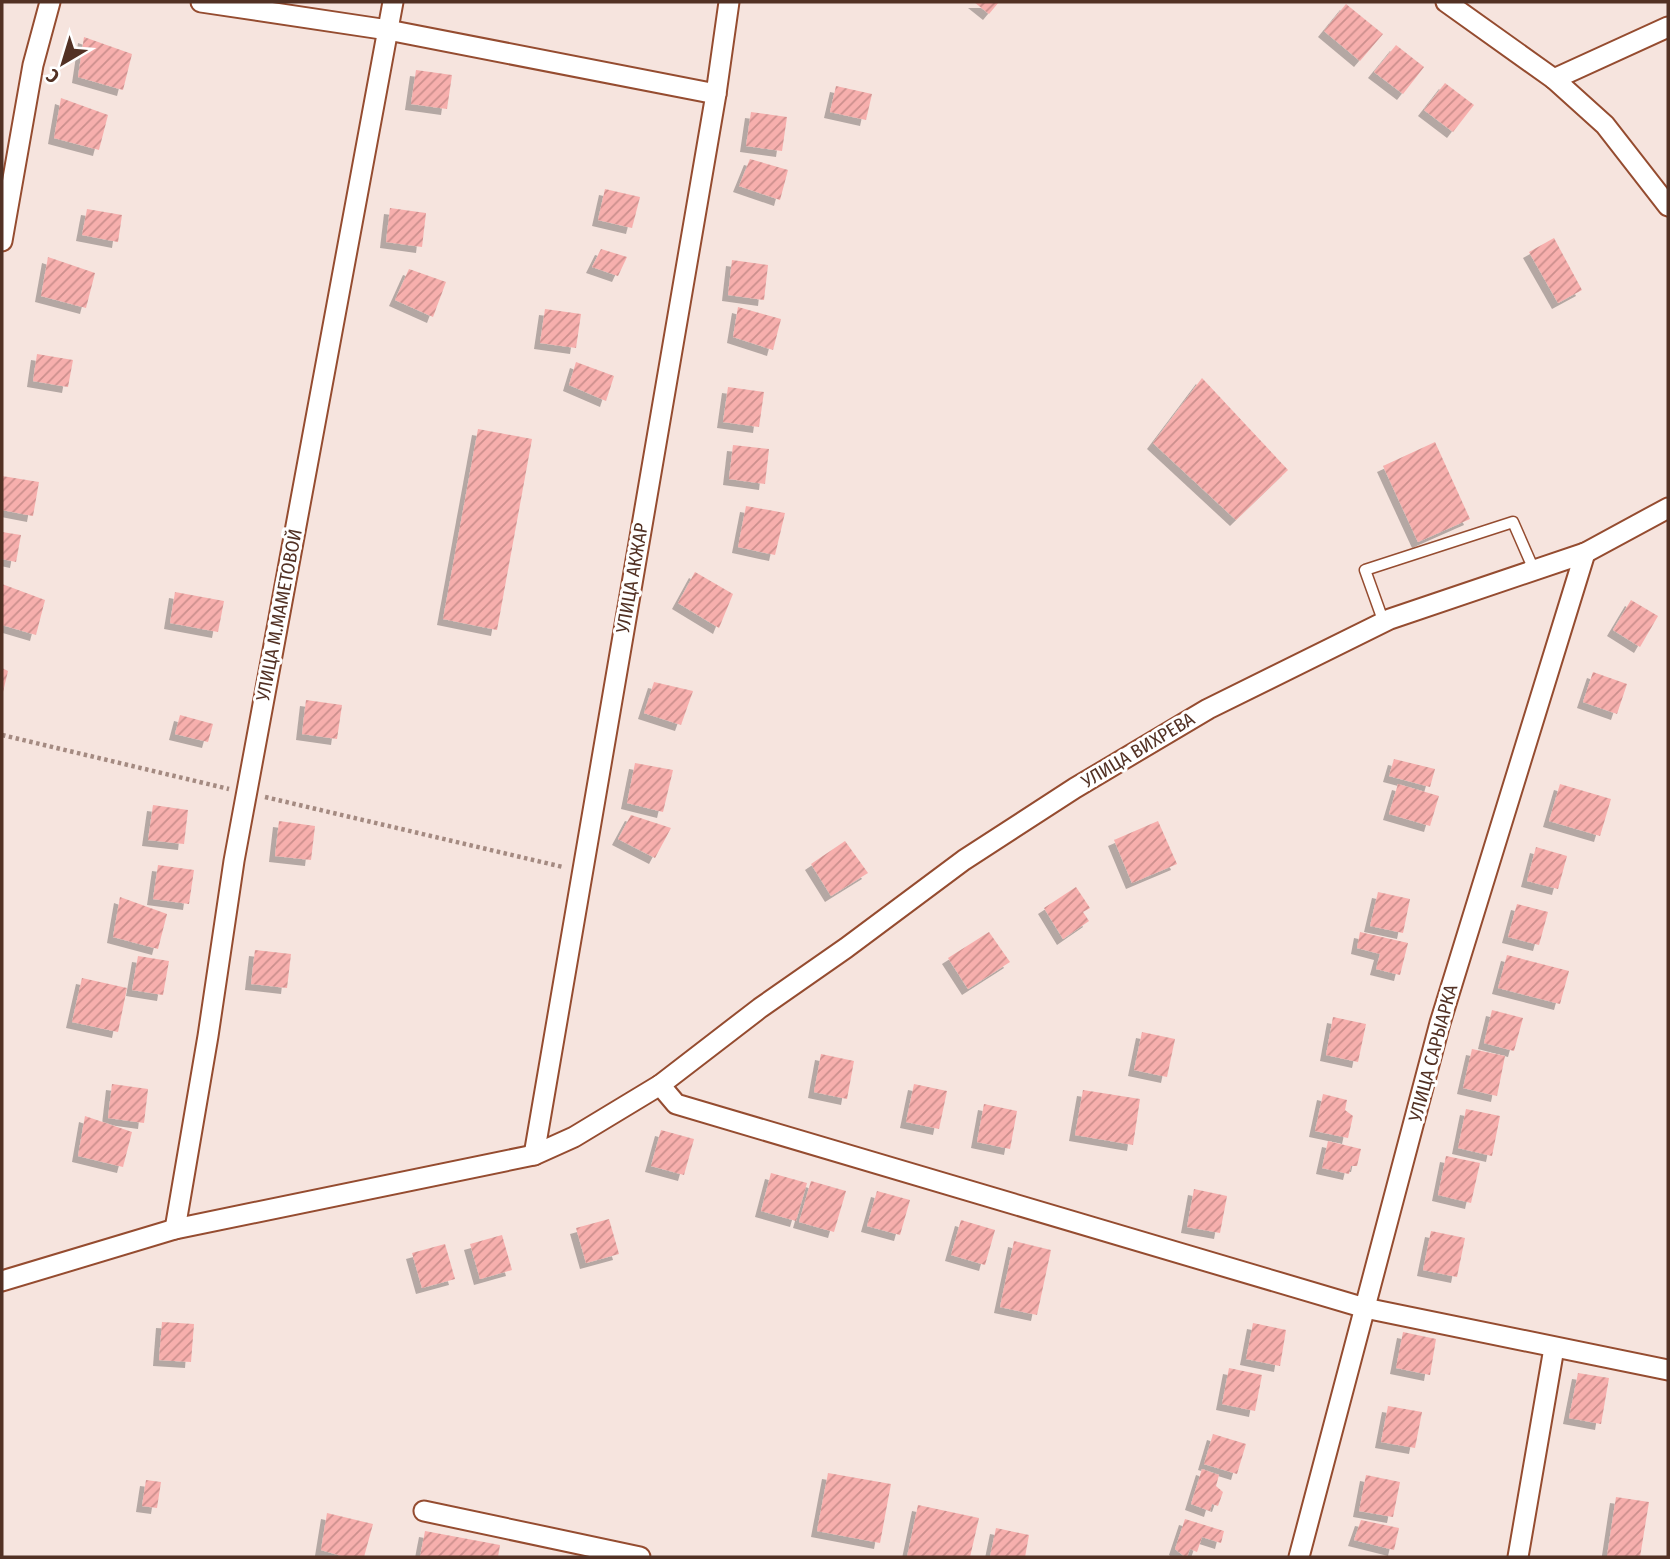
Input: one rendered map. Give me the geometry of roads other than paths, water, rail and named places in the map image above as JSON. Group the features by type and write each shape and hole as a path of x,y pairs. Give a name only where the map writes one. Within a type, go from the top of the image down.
{"street":[{"path":"2,242 33,65 50,2"},
{"path":"201,2 388,30 716,94"},
{"name":"УЛИЦА М.МАМЕТОВОЙ","path":"175,1230 246,793 393,2"},
{"name":"УЛИЦА АКЖАР","path":"534,1154 716,94 729,2"},
{"path":"1446,2 1554,79 1605,125 1668,206"},
{"path":"1554,79 1668,27"},
{"name":"УЛИЦА ВИХРЕВА","path":"2,1281 175,1230 534,1154 574,1137 660,1085 760,1008 964,860 1075,788 1208,709 1384,623 1585,553 1668,508"},
{"name":"УЛИЦА САРЫАРКА","path":"1299,1557 1440,1023 1585,553"},
{"path":"660,1085 676,1104 1366,1308 1668,1370"},
{"path":"1518,1557 1554,1348"},
{"path":"424,1511 639,1557"}],"lane":[{"path":"1384,623 1365,570 1513,522 1534,570"}]}
